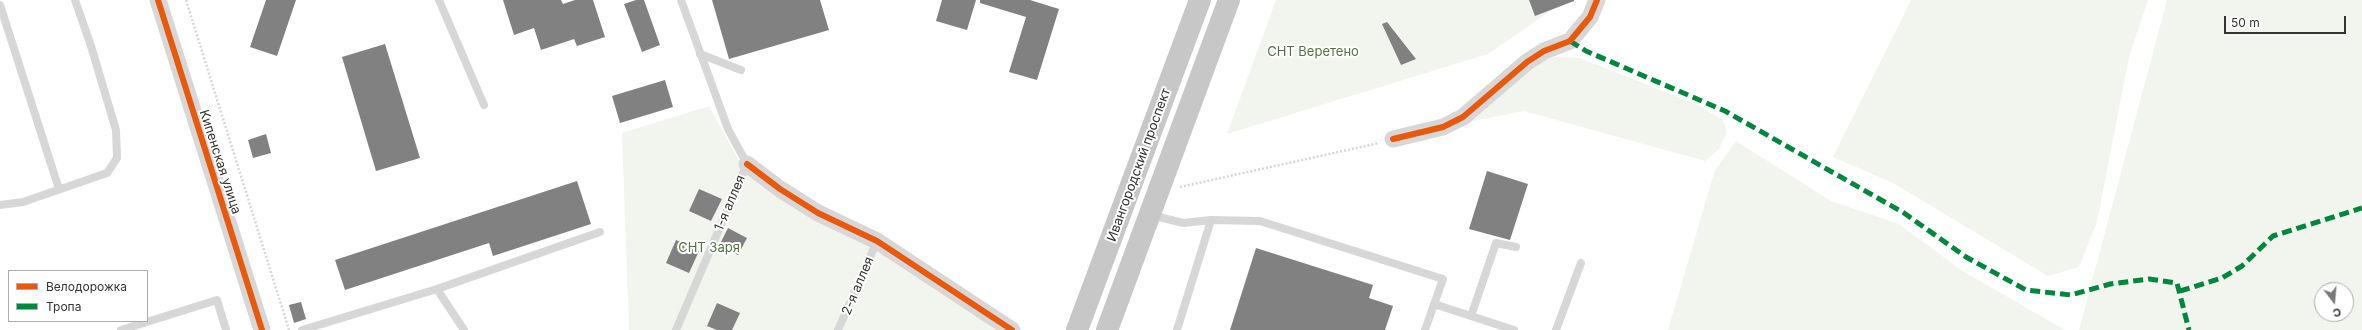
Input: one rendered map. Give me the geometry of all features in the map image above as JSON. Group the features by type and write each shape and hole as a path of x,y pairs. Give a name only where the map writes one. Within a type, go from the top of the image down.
{"highway":[{"name":"Ивангородский проспект","path":"1077,330 1200,0"},
{"name":"Ивангородский проспект","path":"1107,330 1229,0"}],"street":[{"name":"Кипенская улица","path":"158,0 262,330"},
{"path":"1393,139 1443,127 1463,117 1527,62 1544,51 1570,41 1590,17 1596,0"},
{"path":"747,164 780,189 818,213 877,241 1012,330"}],"lane":[{"path":"0,205 23,202 107,173 117,158 116,130 91,46 75,0"},
{"path":"439,0 484,105"},
{"path":"681,0 728,129 747,164"},
{"path":"0,5 59,189"},
{"path":"700,54 741,70"},
{"name":"1-я аллея","path":"676,330 747,164"},
{"path":"1150,215 1182,222 1211,220 1260,221 1443,279 1426,330"},
{"path":"1177,330 1211,220"},
{"path":"302,330 437,289 600,232"},
{"name":"2-я аллея","path":"838,330 877,241"},
{"path":"1471,316 1496,243 1516,247"},
{"path":"1556,330 1581,263"},
{"path":"437,289 464,330"},
{"path":"148,322 217,300 226,330"},
{"path":"1434,304 1514,330"},
{"path":"122,330 147,322"}],"path":[{"path":"186,0 289,330"},
{"path":"1179,187 1393,139"}],"green space":[{"name":"СНТ Веретено","path":"1276,0 1566,0 1488,54 1227,134"},
{"path":"1911,0 2148,0 2129,57 2097,222 2079,267 2048,276 1893,183 1833,157"},
{"path":"2167,0 2362,0 2362,330 2079,330"},
{"path":"1554,57 1580,58 1698,105 1723,120 1727,132 1719,149 1705,161 1524,111 1458,124 1538,62"},
{"name":"СНТ Заря","path":"709,106 742,166 1004,330 629,330 622,133"},
{"path":"1736,141 1831,201 1899,224 1961,270 2065,330 1668,330 1715,170"}],"building":[{"path":"266,0 296,0 277,56 250,47"},
{"path":"503,0 561,0 563,4 575,0 593,0 605,37 577,46 574,39 541,50 534,28 514,35"},
{"path":"636,0 644,0 660,45 642,52 624,4"},
{"path":"712,0 820,0 829,30 729,59"},
{"path":"942,0 976,0 967,30 936,21"},
{"path":"980,0 1030,0 1059,9 1037,80 1009,72 1026,17 980,3"},
{"path":"1529,0 1574,0 1574,1 1535,16"},
{"path":"1387,22 1416,59 1401,65 1382,24"},
{"path":"385,44 420,158 376,171 342,57"},
{"path":"665,80 673,107 620,123 612,96"},
{"path":"266,134 271,153 253,158 248,140"},
{"path":"1487,171 1528,184 1510,240 1469,229"},
{"path":"577,181 591,224 493,256 489,243 345,290 335,260"},
{"path":"699,189 722,199 711,221 689,211"},
{"path":"728,228 747,238 738,255 719,246"},
{"path":"676,240 699,251 689,273 666,263"},
{"path":"1256,248 1373,285 1369,298 1393,306 1385,330 1230,330"},
{"path":"301,302 306,319 294,323 289,305"},
{"path":"717,303 740,313 732,330 717,330 707,326"}],"marked path":[{"path":"1570,41 1586,51 1725,111 1904,213 1966,257 2026,290 2071,295 2110,284 2149,279 2177,283 2189,330"},
{"path":"2180,291 2222,278 2242,266 2273,236 2362,208"}],"cycle path":[{"path":"158,0 262,330"},
{"path":"1393,139 1443,127 1463,117 1527,62 1544,51 1570,41 1590,17 1597,0"},
{"path":"747,164 780,189 818,213 877,241 1012,330"}]}
